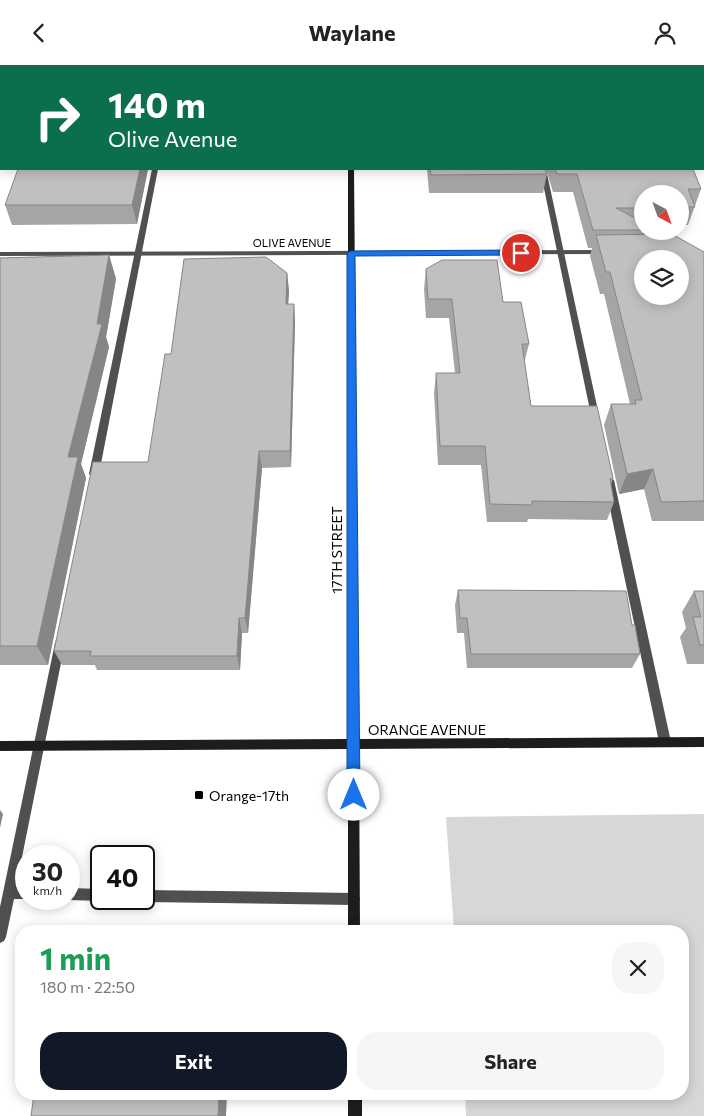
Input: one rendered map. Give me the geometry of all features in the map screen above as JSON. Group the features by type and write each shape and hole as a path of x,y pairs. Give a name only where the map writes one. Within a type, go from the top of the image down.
{"street":[{"path":"91,485 155,170"},
{"name":"17TH STREET","path":"350,170 354,925"},
{"path":"543,170 598,425"},
{"name":"OLIVE AVENUE","path":"0,255 608,252"},
{"path":"608,473 665,742"},
{"path":"0,937 62,630"},
{"name":"ORANGE AVENUE","path":"0,746 704,742"},
{"path":"9,893 15,893"},
{"path":"155,896 354,899"},
{"path":"355,1100 355,1116"}],"shaded area":[{"path":"704,814 704,1116 466,1116 465,1100 689,1100 689,925 454,925 446,817"}],"building":[{"path":"18,170 140,170 132,205 5,205"},
{"path":"430,170 545,170 547,174 431,175"},
{"path":"555,170 693,170 701,189 689,189 689,185 634,185 634,208 616,208 634,218 634,230 593,230 577,174 557,174"},
{"path":"689,192 695,207 689,207"},
{"path":"634,234 634,240 683,240 704,252 704,501 661,502 653,469 627,474 611,404 636,404 635,400 642,400 610,272 606,272 596,235"},
{"path":"109,255 97,324 102,324 68,457 78,457 37,646 0,646 0,258"},
{"path":"266,257 287,273 286,304 294,304 290,451 259,451 245,618 239,618 237,656 90,656 91,651 54,651 93,462 148,462 165,354 171,354 184,259"},
{"path":"442,260 497,260 503,302 521,302 529,344 522,344 531,406 597,406 613,478 610,479 614,502 532,501 532,505 490,504 485,446 440,446 436,373 460,373 452,299 428,299 426,269"},
{"path":"458,590 626,591 632,625 635,625 640,654 471,654 467,618 460,618"},
{"path":"694,591 704,591 704,645 700,645 693,617 701,617"},
{"path":"33,1100 219,1100 218,1116 31,1116"}],"place":[{"name":"Orange-17th","path":"199,795"}],"route":[{"path":"354,795 351,253 521,253"}]}
